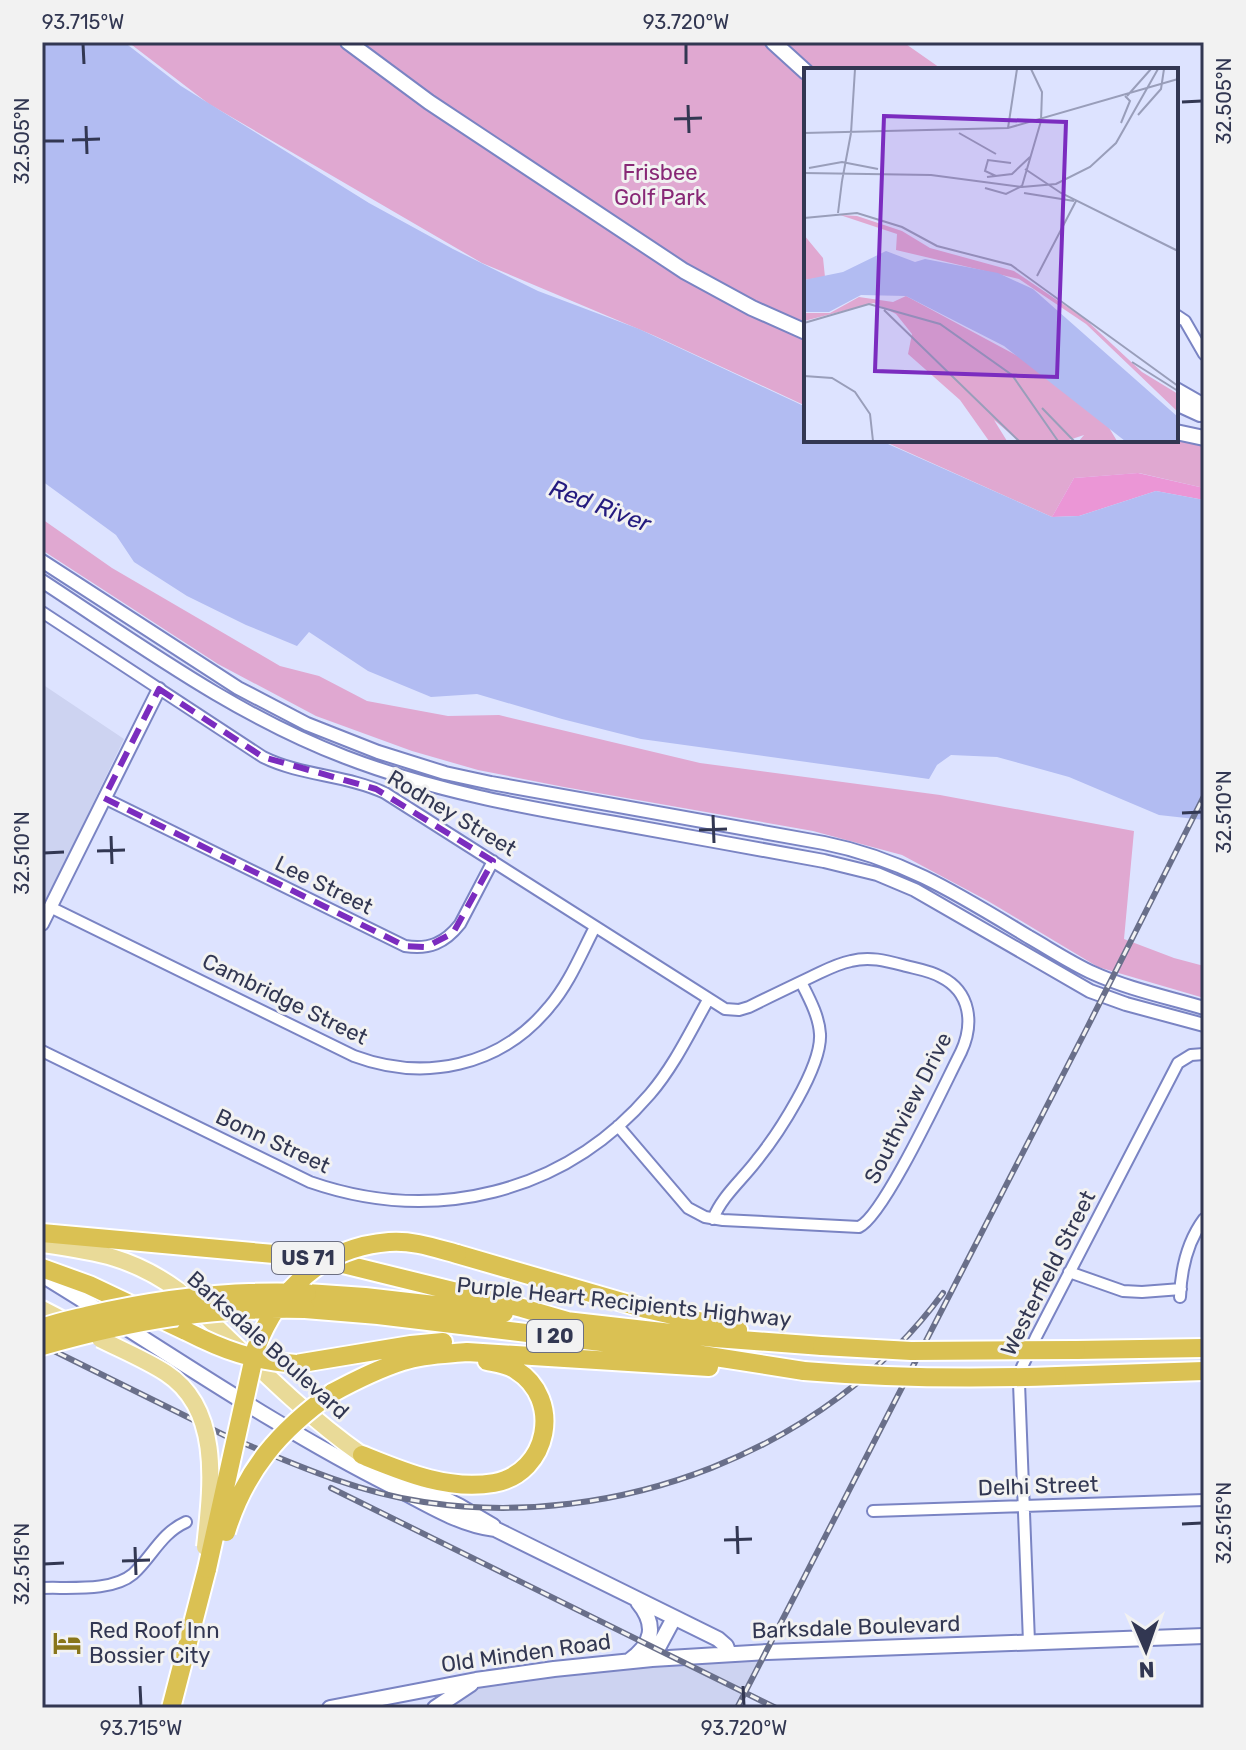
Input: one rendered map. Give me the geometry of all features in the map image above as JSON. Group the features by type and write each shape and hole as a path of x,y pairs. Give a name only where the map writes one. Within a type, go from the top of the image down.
{"highway":[{"name":"US 71","path":"42,1233 335,1262 567,1321"},
{"path":"182,1706 256,1348 265,1326 290,1289 330,1259 370,1245 406,1242 646,1309 815,1346"},
{"path":"42,1268 89,1285 214,1345 260,1360 296,1364 411,1345 458,1341 624,1361"},
{"name":"Purple Heart Recipients Highway","path":"42,1328 175,1298 252,1292 393,1317 667,1350 804,1371 956,1378 1200,1372"},
{"name":"Purple Heart Recipients Highway","path":"42,1346 117,1326 185,1314 365,1297 731,1340 815,1346 911,1351 1204,1348"},
{"path":"1149,1348 1204,1342"},
{"path":"182,1706 208,1572 250,1475 283,1433 332,1393 403,1361 467,1352 804,1371"},
{"path":"362,1455 418,1477 456,1484 492,1484 525,1470 541,1445 545,1427 538,1392 516,1369 501,1363 471,1361 377,1372"}],"main road":[{"path":"348,42 429,102 684,271 752,308 804,331"},
{"path":"773,42 804,70"},
{"path":"1178,391 1204,406"},
{"path":"1178,404 1204,415"},
{"path":"1178,432 1204,438"},
{"name":"Barksdale Boulevard","path":"42,1244 98,1252 122,1259 162,1279 179,1291 323,1427 362,1455 480,1517 495,1529"},
{"name":"Barksdale Boulevard","path":"42,1275 324,1451 467,1523 495,1529 718,1639 729,1654 1204,1636"},
{"path":"42,1309 168,1374 182,1386 200,1414 208,1450 208,1572"},
{"path":"629,1661 647,1644 650,1629 646,1615 631,1596"},
{"path":"652,1659 674,1618"},
{"name":"Old Minden Road","path":"330,1708 390,1702 476,1680 629,1661 729,1654"},
{"path":"435,1708 476,1680"}],"street":[{"path":"1178,316 1185,321 1204,354"},
{"path":"42,561 229,683 285,713 357,744 424,767 491,783 824,843 874,856 941,885 1094,974 1131,988 1204,1008"},
{"path":"42,581 216,695 343,757 425,785 489,800 824,861 877,874 927,896 1090,991 1204,1025"},
{"name":"Rodney Street","path":"42,612 263,757 376,789 708,1000"},
{"path":"42,924 159,689"},
{"name":"Lee Street","path":"104,798 405,946 426,947 446,940 460,924 493,861"},
{"name":"Cambridge Street","path":"50,907 354,1056 388,1066 419,1069 469,1061 519,1036 560,993 595,927"},
{"name":"Southview Drive","path":"618,1126 688,1208 696,1213 713,1219 859,1227 875,1211 897,1176 966,1041 970,1024 966,1003 958,989 939,975 869,958 843,963 739,1010 725,1009 708,1000"},
{"path":"713,1219 722,1201 766,1147 815,1064 819,1028 801,982"},
{"name":"Bonn Street","path":"42,1051 310,1182 344,1193 383,1200 446,1201 508,1188 555,1169 618,1126 670,1068 708,1000"},
{"name":"Westerfield Street","path":"1029,1642 1021,1371 1178,1063 1191,1055 1204,1054"},
{"path":"1069,1272 1123,1291 1180,1293 1187,1251 1204,1219"},
{"name":"Delhi Street","path":"873,1511 1204,1500"},
{"path":"42,1588 107,1585 125,1579 138,1569 170,1531 186,1522"}],"highlighted area":[{"path":"159,689 263,757 376,789 493,861 453,933 426,947 405,946 104,798"}],"shaded area":[{"path":"1138,473 1204,488 1204,500 1156,491 1079,516 1052,517 1074,478"},
{"path":"42,684 124,739 42,909"},
{"path":"767,1652 737,1708 435,1708 476,1680"}],"green space":[{"name":"Frisbee Golf Park","path":"128,42 768,42 804,76 804,405 655,336 482,263 209,104"},
{"path":"782,42 903,42 940,68 810,68"},
{"path":"1178,440 1204,446 1204,488 1139,473 1074,478 1052,517 885,442"},
{"path":"42,519 112,568 280,666 319,676 367,701 448,716 499,715 700,763 940,795 1134,831 1124,939 1204,966 1204,998 1098,967 988,901 902,855 813,831 478,770 412,751 316,716 218,664 42,550"}],"water":[{"name":"Red River","path":"42,42 124,42 181,86 369,203 453,249 538,291 639,329 804,406 804,442 883,442 1052,517 1079,516 1156,491 1204,500 1204,820 1159,815 1069,777 997,757 951,755 937,765 929,779 641,739 477,694 431,697 368,671 309,632 297,646 187,596 134,562 116,535 42,481"}],"railway":[{"path":"737,1708 1204,796"},
{"path":"224,1435 347,1484 424,1502 497,1508 570,1504 642,1490 712,1468 778,1436 840,1396 895,1349 943,1293"},
{"path":"42,1345 234,1440"},
{"path":"331,1488 776,1708"}],"place":[{"name":"Red Roof Inn Bossier City","path":"67,1643"}]}
